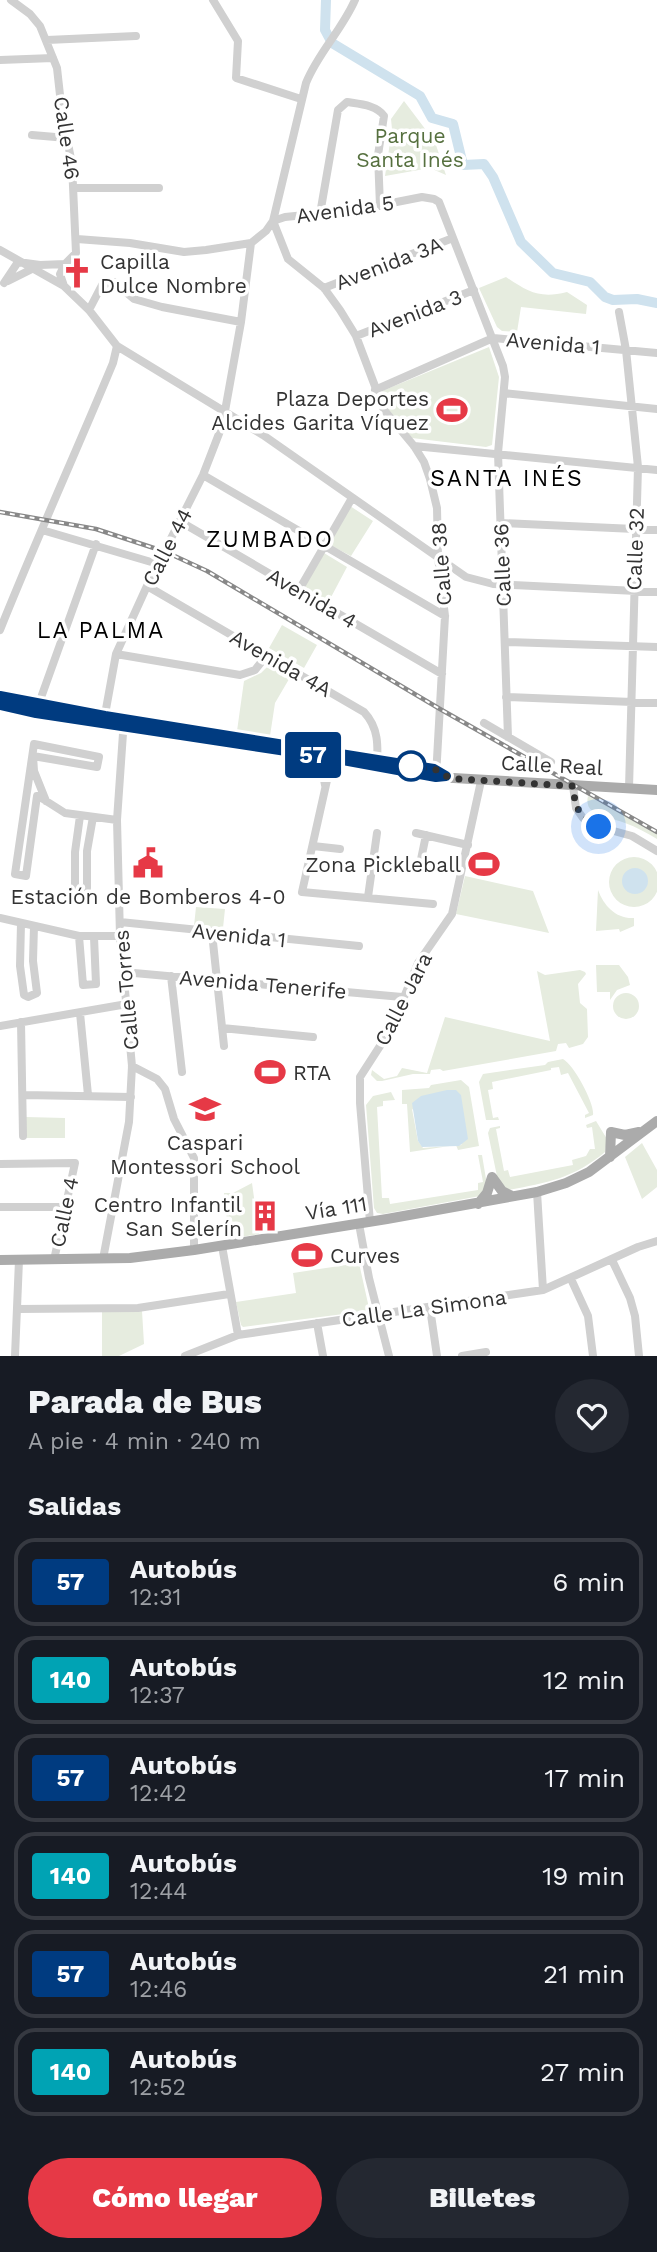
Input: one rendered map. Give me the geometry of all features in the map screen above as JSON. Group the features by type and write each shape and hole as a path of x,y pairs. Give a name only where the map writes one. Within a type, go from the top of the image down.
{"main road":[{"name":"Calle Real","path":"0,696 38,708"},
{"name":"Calle Real","path":"0,705 38,708 377,764"},
{"name":"Calle Real","path":"124,723 481,781 657,790"},
{"name":"Vía 111","path":"0,1260 103,1259 194,1250 537,1192 576,1179 611,1157 657,1121"},
{"path":"611,1157 611,1132 625,1135 645,1130"},
{"path":"478,1204 487,1193 492,1177 502,1191 512,1196"}],"street":[{"name":"Calle 46","path":"11,0 35,19 47,40 59,79 72,164 76,253"},
{"path":"213,0 238,41 236,78 301,99"},
{"path":"273,221 301,99 311,70 355,0"},
{"path":"47,40 136,36"},
{"path":"0,60 53,58"},
{"path":"320,214 324,179 341,105 347,102 382,112 384,122 378,155 380,206"},
{"path":"32,135 67,138"},
{"path":"74,188 159,188"},
{"name":"Avenida 5","path":"251,243 266,231 273,221 285,218 380,206 422,197 434,198"},
{"name":"Calle 36","path":"434,198 442,208 503,366 504,393 498,453 508,737"},
{"name":"Calle 38","path":"273,221 288,259 324,288 356,336 375,390 390,420 414,446 424,462 437,508 438,557 445,616 439,774"},
{"name":"Avenida 3A","path":"324,288 453,238"},
{"path":"77,239 184,252 251,243"},
{"path":"64,285 60,274 65,264 84,245 99,240"},
{"name":"Calle 44","path":"104,719 116,654 203,475 226,412 251,243"},
{"path":"0,250 64,285 89,310 117,346 226,412 466,578 480,583 657,592"},
{"path":"18,261 40,265 65,264"},
{"path":"2,285 18,261"},
{"path":"2,285 32,269"},
{"path":"89,310 102,285 114,282 134,299 241,322"},
{"name":"Avenida 3","path":"356,336 474,290"},
{"name":"Calle 32","path":"619,312 633,407 638,467 629,788"},
{"name":"Avenida 1","path":"375,390 493,338 657,353"},
{"path":"0,630 113,363 117,346"},
{"path":"504,393 657,409"},
{"path":"414,446 657,470"},
{"path":"203,475 445,616"},
{"path":"299,590 352,498"},
{"name":"Avenida 4","path":"181,522 442,674"},
{"path":"500,523 657,530"},
{"path":"41,530 158,564"},
{"path":"38,708 96,544"},
{"name":"Avenida 4A","path":"147,586 364,712 375,728 377,764"},
{"path":"505,642 657,647"},
{"path":"116,654 240,675 255,670 267,655"},
{"path":"506,697 657,703"},
{"name":"Calle Torres","path":"103,1259 129,1122 131,1097 132,1066 120,936 117,820 124,723"},
{"path":"484,723 551,762"},
{"path":"33,756 97,768 99,757 34,744 15,874 26,876 37,796"},
{"path":"33,756 36,778 46,801"},
{"path":"329,757 323,774 326,788 302,892 433,904"},
{"name":"Calle Jara","path":"388,1356 378,1316 365,1223 360,1079 367,1063 390,1029 423,954 452,914 481,781"},
{"path":"573,786 576,808 583,818 599,827 632,836 657,850"},
{"path":"27,793 65,813 117,820"},
{"path":"80,816 75,852 75,888 87,888 87,851 93,817"},
{"path":"368,897 377,833"},
{"path":"416,833 468,845"},
{"path":"419,869 426,835"},
{"path":"313,846 340,849"},
{"path":"0,918 79,936 120,936"},
{"name":"Avenida 1","path":"120,922 359,946"},
{"path":"21,923 20,965 24,995 28,997 37,993 33,961 34,926"},
{"path":"212,933 224,1046"},
{"path":"79,936 83,985 96,984 94,937"},
{"name":"Avenida Tenerife","path":"123,972 402,997"},
{"path":"171,976 182,1072"},
{"path":"0,1026 127,1004"},
{"path":"80,1013 88,1095"},
{"path":"21,1022 23,1136"},
{"path":"222,1028 313,1037"},
{"path":"132,1066 157,1079 165,1089 174,1119 194,1157 194,1250"},
{"path":"24,1095 131,1097"},
{"name":"Calle 4","path":"0,1164 75,1163 54,1260"},
{"path":"537,1192 542,1290"},
{"path":"0,1207 64,1207"},
{"name":"Calle La Simona","path":"185,1356 238,1335 542,1290 656,1244"},
{"path":"222,1246 238,1335"},
{"path":"15,1356 19,1260"},
{"path":"612,1260 631,1298 639,1356"},
{"path":"571,1279 588,1317 593,1356"},
{"path":"18,1309 138,1308 229,1294"},
{"path":"430,1308 438,1356"},
{"path":"317,1323 323,1356"},
{"path":"462,1356 485,1352"}],"green space":[{"name":"Parque Santa Inés","path":"404,101 435,142 446,175 430,168 385,176 391,119"},
{"path":"506,277 535,293 549,295 567,292 587,305 586,314 521,307 517,332 502,331 497,327 479,288"},
{"path":"489,347 499,377 492,445 486,447 412,438 390,415 380,394 382,391"},
{"path":"350,506 373,521 351,556 328,544"},
{"path":"324,553 347,567 329,601 304,587"},
{"path":"282,625 317,645 304,668 269,648"},
{"path":"271,663 292,674 275,703 270,736 237,731 244,681 261,673"},
{"path":"588,796 657,832 657,839 594,812 588,803"},
{"path":"624,859 644,859 652,864 657,872 657,892 652,900 644,905 624,905 616,900 611,892 611,872 616,864"},
{"path":"465,876 533,891 549,933 456,914"},
{"path":"598,890 616,914 634,918 634,926 620,932 619,929 596,931"},
{"path":"196,907 225,909 223,928 194,926"},
{"path":"596,965 619,965 628,977 630,985 617,990 610,1000 610,992 597,992"},
{"path":"580,970 586,974 578,984 580,1003 587,1009 588,1037 583,1044 569,1048 566,1043 558,1044 556,1051 443,1071 431,1070 430,1074 413,1074 382,1081 377,1081 371,1075 372,1070 384,1079 397,1076 402,1068 427,1073 445,1017 550,1041 537,971 545,975"},
{"path":"626,993 635,997 639,1006 635,1015 626,1019 617,1015 613,1006 617,997"},
{"path":"563,1059 583,1085 591,1102 593,1115 585,1118 589,1113 568,1073 561,1075 559,1067 492,1082 493,1089 488,1090 493,1118 498,1117 499,1120 486,1120 479,1082 483,1074 545,1065"},
{"path":"461,1080 469,1087 479,1146 458,1150 456,1145 462,1145 412,1109 418,1141 423,1148 450,1146 410,1152 407,1104 402,1104 402,1090 429,1088 431,1085"},
{"path":"391,1092 395,1100 383,1101 383,1106 377,1107 382,1198 389,1198 390,1204 478,1190 478,1183 483,1182 478,1155 482,1155 487,1185 480,1196 377,1213 374,1208 366,1105 373,1096"},
{"path":"26,1117 65,1118 65,1138 26,1138"},
{"path":"596,1121 607,1139 605,1152 594,1161 571,1174 548,1182 508,1190 498,1181 488,1133 490,1128 500,1126 496,1129 504,1171 508,1170 510,1177 573,1165 572,1160 586,1156 590,1149 595,1149 592,1127 587,1128 586,1125"},
{"path":"642,1143 657,1170 657,1187 642,1199 625,1157"},
{"path":"252,1183 259,1234 229,1239 224,1193 233,1193"},
{"path":"359,1263 369,1308 367,1311 243,1327 241,1325 236,1302 296,1293 293,1273"},
{"path":"142,1311 144,1344 119,1356 102,1356 102,1312"}],"water":[{"path":"635,868 644,872 648,881 644,890 635,894 626,890 622,881 626,872"},
{"path":"456,1090 461,1095 468,1139 459,1146 422,1147 418,1141 412,1103 421,1096"}],"waterway":[{"path":"326,0 325,30 332,43 420,96 432,118 453,124 463,165 484,164 493,177 521,242 553,273 590,282 605,297 613,300 637,299 657,303"}],"railway":[{"path":"0,512 96,529 166,552 207,571 440,709 657,832"}],"bus line":[{"name":"57","path":"0,696 105,716 434,769 446,776 436,777 0,705"}],"place":[{"name":"Capilla Dulce Nombre","path":"77,273"},
{"name":"Plaza Deportes Alcides Garita Víquez","path":"452,410"},
{"name":"Estación de Bomberos 4-0","path":"148,863"},
{"name":"Zona Pickleball","path":"484,864"},
{"name":"RTA","path":"270,1072"},
{"name":"Caspari Montessori School","path":"205,1109"},
{"name":"Centro Infantil San Selerín","path":"265,1216"},
{"name":"Curves","path":"307,1255"}],"district":[{"name":"SANTA INÉS","path":"507,478"},
{"name":"ZUMBADO","path":"270,539"},
{"name":"LA PALMA","path":"101,630"}],"route":[{"path":"411,766 437,770 446,776 459,779 573,786 577,812 599,827"}]}
